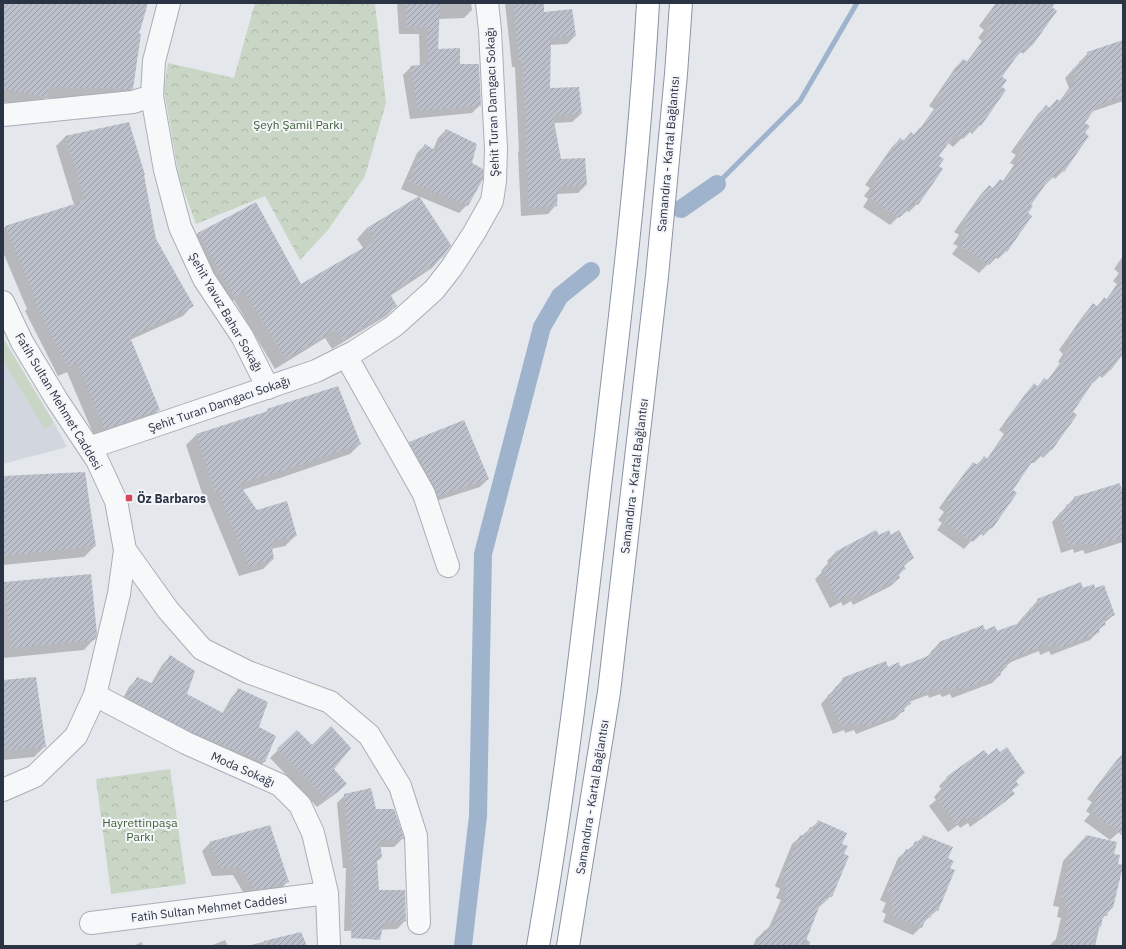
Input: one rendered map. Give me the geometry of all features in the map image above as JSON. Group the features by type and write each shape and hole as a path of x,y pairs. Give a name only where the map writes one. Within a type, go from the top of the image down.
{"highway":[{"path":"538,946 551,872 576,690 620,323 645,69 648,3"},
{"name":"Samandıra - Kartal Bağlantısı","path":"568,946 609,692 657,276 676,74 681,3"}],"street":[{"name":"Şehit Yavuz Bahar Sokağı","path":"169,3 154,61 152,96 166,170 180,227 204,279 242,336 268,388"},
{"name":"Şehit Turan Damgacı Sokağı","path":"89,448 316,371 354,352 394,326 434,290 474,233 492,201 495,182 496,149 490,26 487,3"},
{"path":"3,115 133,102 152,96"},
{"name":"Fatih Sultan Mehmet Caddesi","path":"3,302 22,342 57,400 97,460 116,501 125,550 119,594 95,695 76,736 35,776 3,790"},
{"path":"346,356 424,494 448,566"},
{"path":"125,550 168,610 202,649 248,672 330,702 369,735 400,786 416,836 419,923"},
{"name":"Moda Sokağı","path":"95,695 186,744 280,785 300,805 313,833 327,893 329,946"},
{"name":"Fatih Sultan Mehmet Caddesi","path":"91,923 327,893"}],"shaded area":[{"path":"3,338 54,423 67,447 3,464"}],"green space":[{"name":"Şeyh Şamil Parkı","path":"255,3 375,3 386,103 365,176 328,230 300,260 265,196 196,224 179,177 164,90 168,63 234,78"},
{"path":"3,338 54,423 45,429 3,361"},
{"name":"Hayrettinpaşa Parkı","path":"170,769 186,884 111,894 96,779"}],"building":[{"path":"5,3 148,3 139,34 141,34 133,89 49,87 47,97 3,89 3,12"},
{"path":"406,3 440,3 438,49 460,48 460,64 479,64 481,106 418,111 410,66 428,64 427,27 407,27"},
{"path":"513,3 544,3 544,12 572,9 576,36 551,38 550,88 579,87 582,114 553,116 561,159 585,158 587,185 558,187 557,206 529,208 522,60 519,60"},
{"path":"997,3 1047,3 1057,11 1032,46 1028,44 1023,52 1021,50 1002,77 1007,80 1002,87 1006,90 981,126 978,124 972,131 969,129 962,139 955,134 939,156 944,159 939,166 943,169 918,205 914,202 909,210 906,208 899,218 870,198 876,191 872,188 877,180 873,176 900,138 904,141 911,132 914,135 941,101 936,98 963,59 968,62 989,32 986,30 992,21 987,18"},
{"path":"1123,40 1123,96 1097,105 1085,123 1090,126 1085,133 1089,136 1064,172 1060,169 1055,177 1052,175 1031,205 1033,206 1028,213 1032,216 1007,252 1003,250 998,257 995,255 988,265 960,245 965,238 961,235 967,227 962,223 989,185 993,188 1000,179 1004,182 1021,157 1018,155 1024,147 1019,143 1046,105 1050,108 1057,99 1061,102 1076,79 1072,69 1081,66 1079,61 1089,58 1087,52"},
{"path":"129,122 145,175 156,239 194,306 130,337 160,410 105,429 77,363 68,367 34,301 36,300 5,226 85,200 65,136"},
{"path":"446,129 477,144 472,163 483,169 483,179 468,206 408,181 425,144 436,151"},
{"path":"419,196 451,245 443,257 390,294 397,306 342,340 336,329 286,359 244,291 234,297 198,233 256,202 301,284 375,241 367,228"},
{"path":"1123,277 1123,354 1111,370 1108,368 1102,376 1099,373 1073,412 1077,415 1052,450 1048,448 1043,456 1040,454 1033,463 1031,463 1013,490 1017,493 992,529 988,526 983,534 980,532 973,542 944,522 949,515 945,512 951,504 946,500 973,462 978,465 984,456 988,459 1011,425 1006,422 1034,383 1038,387 1044,378 1048,380 1067,355 1065,354 1071,345 1066,342 1093,303 1098,307 1104,297 1107,300"},
{"path":"338,386 361,444 239,484 257,510 287,501 297,536 271,542 274,559 249,567 218,491 215,492 196,434 268,411 267,409"},
{"path":"464,420 489,479 438,496 409,442"},
{"path":"85,472 96,546 3,556 3,476"},
{"path":"1120,483 1123,495 1123,537 1093,547 1091,543 1082,545 1081,542 1069,546 1059,513 1068,510 1066,505 1076,502 1074,497"},
{"path":"876,530 879,535 889,530 891,535 899,530 914,558 903,564 906,569 898,573 900,578 862,598 859,594 851,598 849,595 838,601 823,570 831,566 828,562 837,557 835,552"},
{"path":"91,574 97,634 95,640 11,648 4,582"},
{"path":"1081,582 1083,588 1094,584 1095,588 1104,585 1115,615 1104,619 1106,625 1098,628 1100,632 1059,648 1057,644 1048,647 1047,644 1016,656 1017,657 1005,662 1007,667 999,670 1001,675 960,690 959,687 950,690 948,687 937,691 936,688 909,698 911,704 903,707 905,711 864,727 862,723 853,726 852,723 841,727 828,695 836,692 835,687 844,684 842,678 886,661 888,667 899,662 900,667 933,654 931,651 941,647 939,642 983,625 985,630 995,626 997,631 1025,621 1023,616 1032,613 1030,608 1039,605 1037,599"},
{"path":"170,655 195,671 187,694 225,714 238,688 268,702 259,727 276,736 265,762 191,732 126,697 137,677 154,684"},
{"path":"36,677 46,747 3,751 3,680"},
{"path":"331,726 351,748 334,769 347,784 326,799 277,749 297,730 312,745"},
{"path":"1007,747 1025,773 1015,780 1019,785 1012,790 1015,794 979,819 976,816 968,821 966,818 956,825 936,797 944,792 941,788 949,782 946,777 984,750 988,755 997,748 1000,752"},
{"path":"1123,753 1123,836 1092,812 1097,805 1093,802 1099,794 1094,790"},
{"path":"371,788 376,809 394,809 404,838 380,840 382,858 377,859 379,890 405,890 406,921 384,922 380,940 351,938 354,861 350,861 344,794"},
{"path":"818,820 847,833 842,844 848,846 844,854 849,856 832,897 828,895 824,903 821,902 804,946 757,946 764,930 769,932 775,922 788,892 784,890 787,880 782,878 800,835 805,837 810,827 814,829"},
{"path":"270,825 289,882 254,890 241,867 220,868 209,842"},
{"path":"923,835 953,847 948,858 954,861 950,868 955,870 938,911 934,909 930,918 927,916 922,928 890,914 894,906 889,904 893,895 887,892 906,849 911,851 915,841 920,843"},
{"path":"1086,835 1117,842 1114,854 1120,855 1118,864 1123,866 1113,908 1109,906 1107,916 1103,915 1101,927 1097,926 1093,946 1060,946 1069,911 1064,909 1067,900 1061,898 1071,852 1077,854 1079,843 1084,844"},
{"path":"301,932 307,946 264,946 264,941"}],"waterway":[{"path":"717,184 800,101 857,3"},
{"path":"681,209 717,184"},
{"path":"463,946 478,816 483,554 542,327 560,296 591,271"}],"place":[{"name":"Öz Barbaros","path":"129,498"}]}
